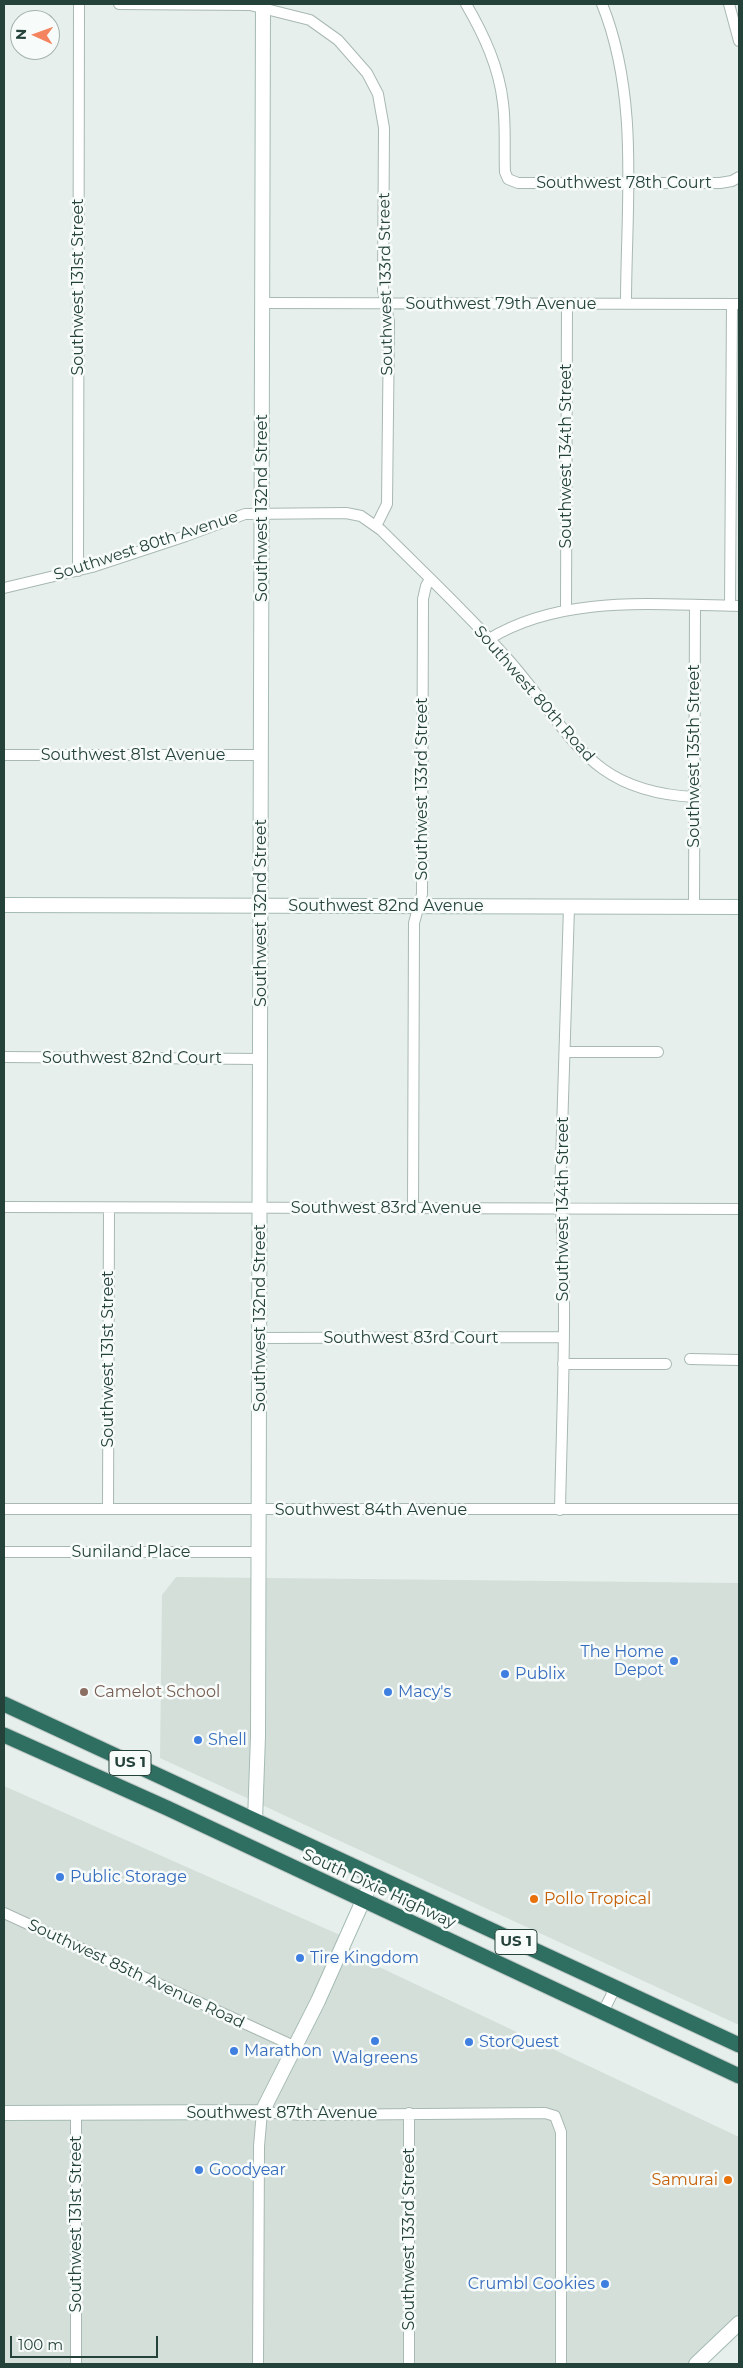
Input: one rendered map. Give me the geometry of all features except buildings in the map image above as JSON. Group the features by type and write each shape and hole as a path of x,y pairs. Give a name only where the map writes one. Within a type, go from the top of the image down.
{"highway":[{"name":"South Dixie Highway","path":"4,1704 739,2045"},
{"name":"South Dixie Highway","path":"4,1734 739,2076"},
{"path":"243,1845 255,1821"}],"street":[{"name":"Southwest 131st Street","path":"78,570 79,4"},
{"name":"Southwest 133rd Street","path":"119,4 263,6 310,20 348,49 373,84 382,111 383,290 389,322 387,504 376,526"},
{"name":"Southwest 78th Court","path":"466,4 481,30 498,76 503,103 505,172 508,179 518,183 726,183 739,177"},
{"path":"602,4 618,56 624,88 627,183 626,304"},
{"path":"729,4 739,41"},
{"name":"Southwest 132nd Street","path":"255,1821 258,1788 263,6"},
{"name":"Southwest 79th Avenue","path":"262,304 736,304"},
{"name":"Southwest 134th Street","path":"566,609 567,304"},
{"path":"489,639 519,623 566,609 595,606 734,606 736,304"},
{"name":"Southwest 80th Avenue","path":"4,588 78,570 169,542 245,514 346,513 361,516 376,526"},
{"name":"Southwest 80th Road","path":"376,526 489,639 518,671 566,735 598,767 637,788 668,795 695,797"},
{"name":"Southwest 133rd Street","path":"413,1208 414,924 422,894 423,599 430,579"},
{"name":"Southwest 135th Street","path":"694,907 695,606"},
{"name":"Southwest 81st Avenue","path":"4,755 262,755"},
{"name":"Southwest 82nd Avenue","path":"4,905 739,907"},
{"name":"Southwest 134th Street","path":"560,1510 564,1338 561,1208 569,907"},
{"path":"566,1052 658,1052"},
{"name":"Southwest 82nd Court","path":"4,1057 261,1059"},
{"name":"Southwest 83rd Avenue","path":"4,1208 739,1208"},
{"name":"Southwest 131st Street","path":"108,1509 109,1208"},
{"name":"Southwest 83rd Court","path":"259,1338 564,1338"},
{"path":"690,1359 739,1360"},
{"path":"563,1364 666,1364"},
{"name":"Southwest 84th Avenue","path":"4,1508 739,1509"},
{"name":"Suniland Place","path":"4,1552 259,1552"},
{"path":"258,2364 259,2146 262,2112 296,2047 374,1876"},
{"name":"Southwest 85th Avenue Road","path":"4,1913 296,2047"},
{"path":"603,2012 615,1988"},
{"name":"Southwest 87th Avenue","path":"4,2113 262,2112 302,2115 545,2113 558,2119 561,2132 561,2364"},
{"name":"Southwest 131st Street","path":"76,2113 76,2364"},
{"name":"Southwest 133rd Street","path":"409,2113 409,2364"},
{"path":"696,2364 739,2323"}],"shaded area":[{"path":"176,1577 739,1583 739,2025 160,1758 162,1595"},
{"path":"4,1786 340,1935 358,1957 739,2137 739,2316 689,2364 4,2364"}],"place":[{"name":"The Home Depot","path":"674,1661"},
{"name":"Publix","path":"505,1674"},
{"name":"Camelot School","path":"84,1692"},
{"name":"Macy's","path":"388,1692"},
{"name":"Shell","path":"198,1740"},
{"name":"Public Storage","path":"60,1877"},
{"name":"Pollo Tropical","path":"534,1899"},
{"name":"Tire Kingdom","path":"300,1958"},
{"name":"Walgreens","path":"375,2041"},
{"name":"StorQuest","path":"469,2042"},
{"name":"Marathon","path":"234,2051"},
{"name":"Goodyear","path":"199,2170"},
{"name":"Samurai","path":"728,2180"},
{"name":"Crumbl Cookies","path":"605,2284"}]}
